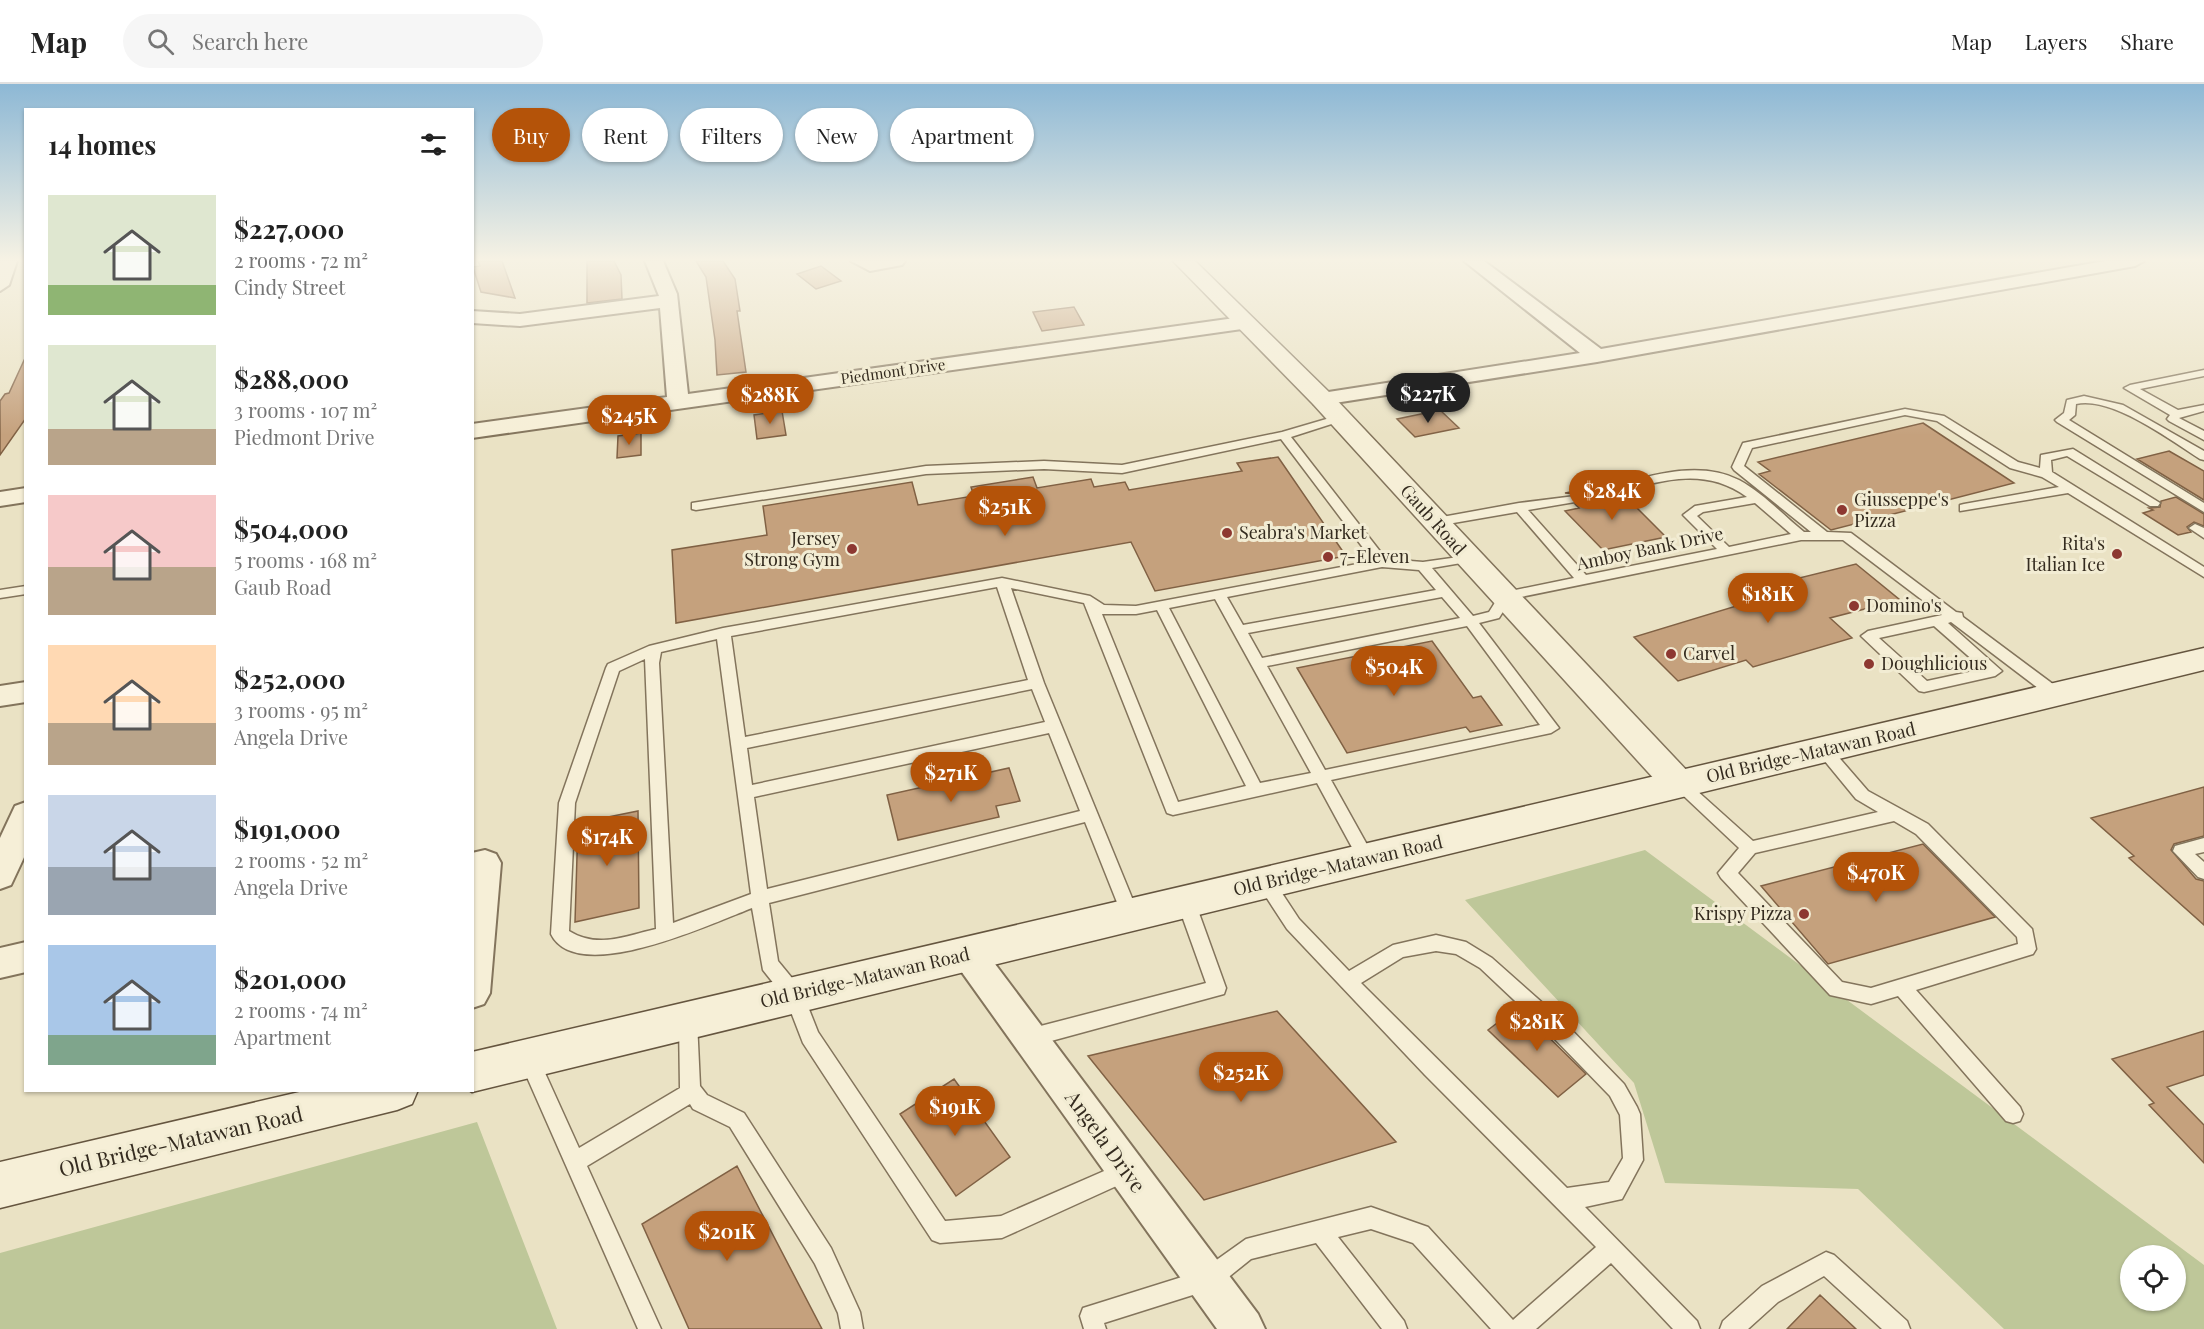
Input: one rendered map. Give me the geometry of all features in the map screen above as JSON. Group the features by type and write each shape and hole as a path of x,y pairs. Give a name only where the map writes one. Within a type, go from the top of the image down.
{"main road":[{"name":"Gaub Road","path":"1238,319 1331,409 1679,784"},
{"name":"Old Bridge-Matawan Road","path":"474,1072 2204,659"},
{"name":"Old Bridge-Matawan Road","path":"0,1185 389,1092"}],"street":[{"path":"506,319 527,319"},
{"path":"670,319 678,402"},
{"path":"1549,319 1597,356"},
{"path":"1331,409 1597,356 1803,319"},
{"name":"Piedmont Drive","path":"474,431 1242,323"},
{"path":"0,499 24,495"},
{"path":"0,696 24,692"},
{"path":"0,876 16,818"},
{"path":"474,866 485,863 474,973"},
{"name":"Angela Drive","path":"968,954 1243,1329"},
{"path":"0,963 24,957"}],"lane":[{"path":"2204,373 2130,388 2176,414 2204,408"},
{"path":"2204,456 2102,401 2076,399 2071,402 2069,415 2061,420 2204,508"},
{"path":"696,506 926,470 1044,465 1122,469 1284,435 1331,409"},
{"path":"1823,535 1738,467 1747,445 1905,412 1940,418 2014,465 2046,474 2204,573"},
{"path":"2176,414 2173,419 2204,436"},
{"path":"1284,435 1382,563"},
{"path":"2046,474 2045,458 2069,452 2154,503"},
{"path":"1598,494 1690,474 1706,474 1725,478 1801,536"},
{"path":"1964,508 2070,489"},
{"path":"1436,522 1571,499"},
{"path":"1726,551 1689,515 1699,509 1755,499"},
{"path":"1520,507 1584,580"},
{"name":"Amboy Bank Drive","path":"1506,596 1801,536 1846,536 1957,616 2056,694"},
{"path":"1089,816 759,898 665,934 609,948 580,947 560,934 567,803 612,668 654,649 723,633 1002,582 1090,600 1100,609 1136,610 1382,563 1423,566 1468,558"},
{"path":"1090,600 1173,809 1551,728 1470,621 1423,566"},
{"path":"1002,582 1037,682 1130,915"},
{"path":"0,594 24,590"},
{"path":"1240,630 1446,592"},
{"path":"1219,594 1323,776 1367,859"},
{"path":"1259,663 1494,615 1506,596"},
{"path":"1161,605 1256,790"},
{"path":"1937,621 1995,671 1924,687 1868,636 1957,616"},
{"path":"723,633 769,964 794,995 810,1037 940,1232 1002,1227 1127,1171"},
{"path":"654,649 652,663 665,934"},
{"path":"738,744 1037,682"},
{"path":"744,793 1054,726"},
{"path":"1824,750 1862,795 1922,829 2026,934 2027,950 1871,996 1837,989 1727,873 1750,848 1895,814"},
{"path":"1679,784 1750,848"},
{"path":"2204,845 2181,851 2204,872"},
{"path":"1266,883 1293,924 1689,1329"},
{"path":"1029,1038 1217,988 1186,902"},
{"path":"1348,981 1399,950 1436,943 1460,947 1486,963 1556,1028 1617,1090 1630,1114 1633,1160 1616,1191 1564,1199"},
{"path":"1902,987 2013,1114"},
{"path":"688,1021 692,1092 700,1102 737,1120 823,1256 849,1312 852,1329"},
{"path":"529,1059 650,1329"},
{"path":"574,1162 692,1092"},
{"path":"1095,1329 1091,1316 1207,1280 1246,1250 1371,1218 1420,1236 1506,1329"},
{"path":"1320,1231 1395,1329"},
{"path":"1519,1329 1612,1248"},
{"path":"1731,1329 1770,1294 1826,1263 1899,1329"}],"green space":[{"path":"1645,850 2177,1245 2120,1245 2120,1311 2186,1311 2186,1252 2204,1265 2204,1329 2004,1329 1858,1189 1665,1183 1634,1083 1465,900"},
{"path":"477,1122 557,1329 0,1329 0,1253"}],"building":[{"path":"712,319 738,319 746,372 717,375"},
{"path":"1036,319 1081,319 1084,325 1042,331"},
{"path":"24,360 24,421 0,455 0,401 5,394 9,393"},
{"path":"1440,410 1459,428 1415,437 1397,419"},
{"path":"782,411 786,435 757,439 754,415"},
{"path":"1923,423 2014,483 1831,530 1759,474 1770,471 1758,462"},
{"path":"641,433 641,455 617,458 618,436"},
{"path":"2169,451 2204,471 2204,500 2137,459"},
{"path":"1278,457 1346,556 1155,591 1131,542 676,623 672,550 767,535 763,506 912,482 918,505 974,496 971,487 1033,477 1037,488 1091,479 1094,487 1125,482 1129,490 1242,471 1237,463"},
{"path":"1593,488 1590,494 1597,500 1603,499 1607,503 1628,499 1666,537 1603,550 1565,511 1579,508 1575,504 1576,494 1565,493"},
{"path":"2176,497 2204,514 2204,526 2194,522 2187,527 2191,532 2178,535 2143,513 2153,510 2149,508 2160,507 2161,501"},
{"path":"1856,564 1900,600 1830,618 1852,638 1753,667 1746,660 1678,681 1634,637 1776,594 1767,586"},
{"path":"1432,641 1473,698 1481,696 1502,725 1470,732 1466,727 1347,753 1297,668"},
{"path":"1009,768 1020,801 996,806 999,817 898,840 887,795"},
{"path":"2204,787 2204,836 2174,844 2171,850 2196,879 2204,881 2204,925 2129,858 2134,856 2091,818"},
{"path":"638,811 639,908 575,922 578,823"},
{"path":"1923,844 1995,917 1828,964 1761,886"},
{"path":"1518,1007 1586,1074 1558,1097 1488,1030"},
{"path":"1277,1011 1396,1142 1204,1200 1088,1056"},
{"path":"2204,1031 2204,1075 2167,1087 2204,1125 2204,1163 2149,1105 2154,1103 2112,1059"},
{"path":"954,1079 1010,1157 956,1196 900,1114"},
{"path":"737,1166 822,1329 689,1329 642,1224"},
{"path":"1820,1295 1856,1329 1787,1329"}],"place":[{"name":"Giusseppe's Pizza","path":"1842,510"},
{"name":"Seabra's Market","path":"1227,533"},
{"name":"Jersey Strong Gym","path":"852,549"},
{"name":"Rita's Italian Ice","path":"2117,554"},
{"name":"7-Eleven","path":"1328,557"},
{"name":"Domino's","path":"1854,606"},
{"name":"Carvel","path":"1671,654"},
{"name":"Doughlicious","path":"1869,664"},
{"name":"Krispy Pizza","path":"1804,914"}]}
